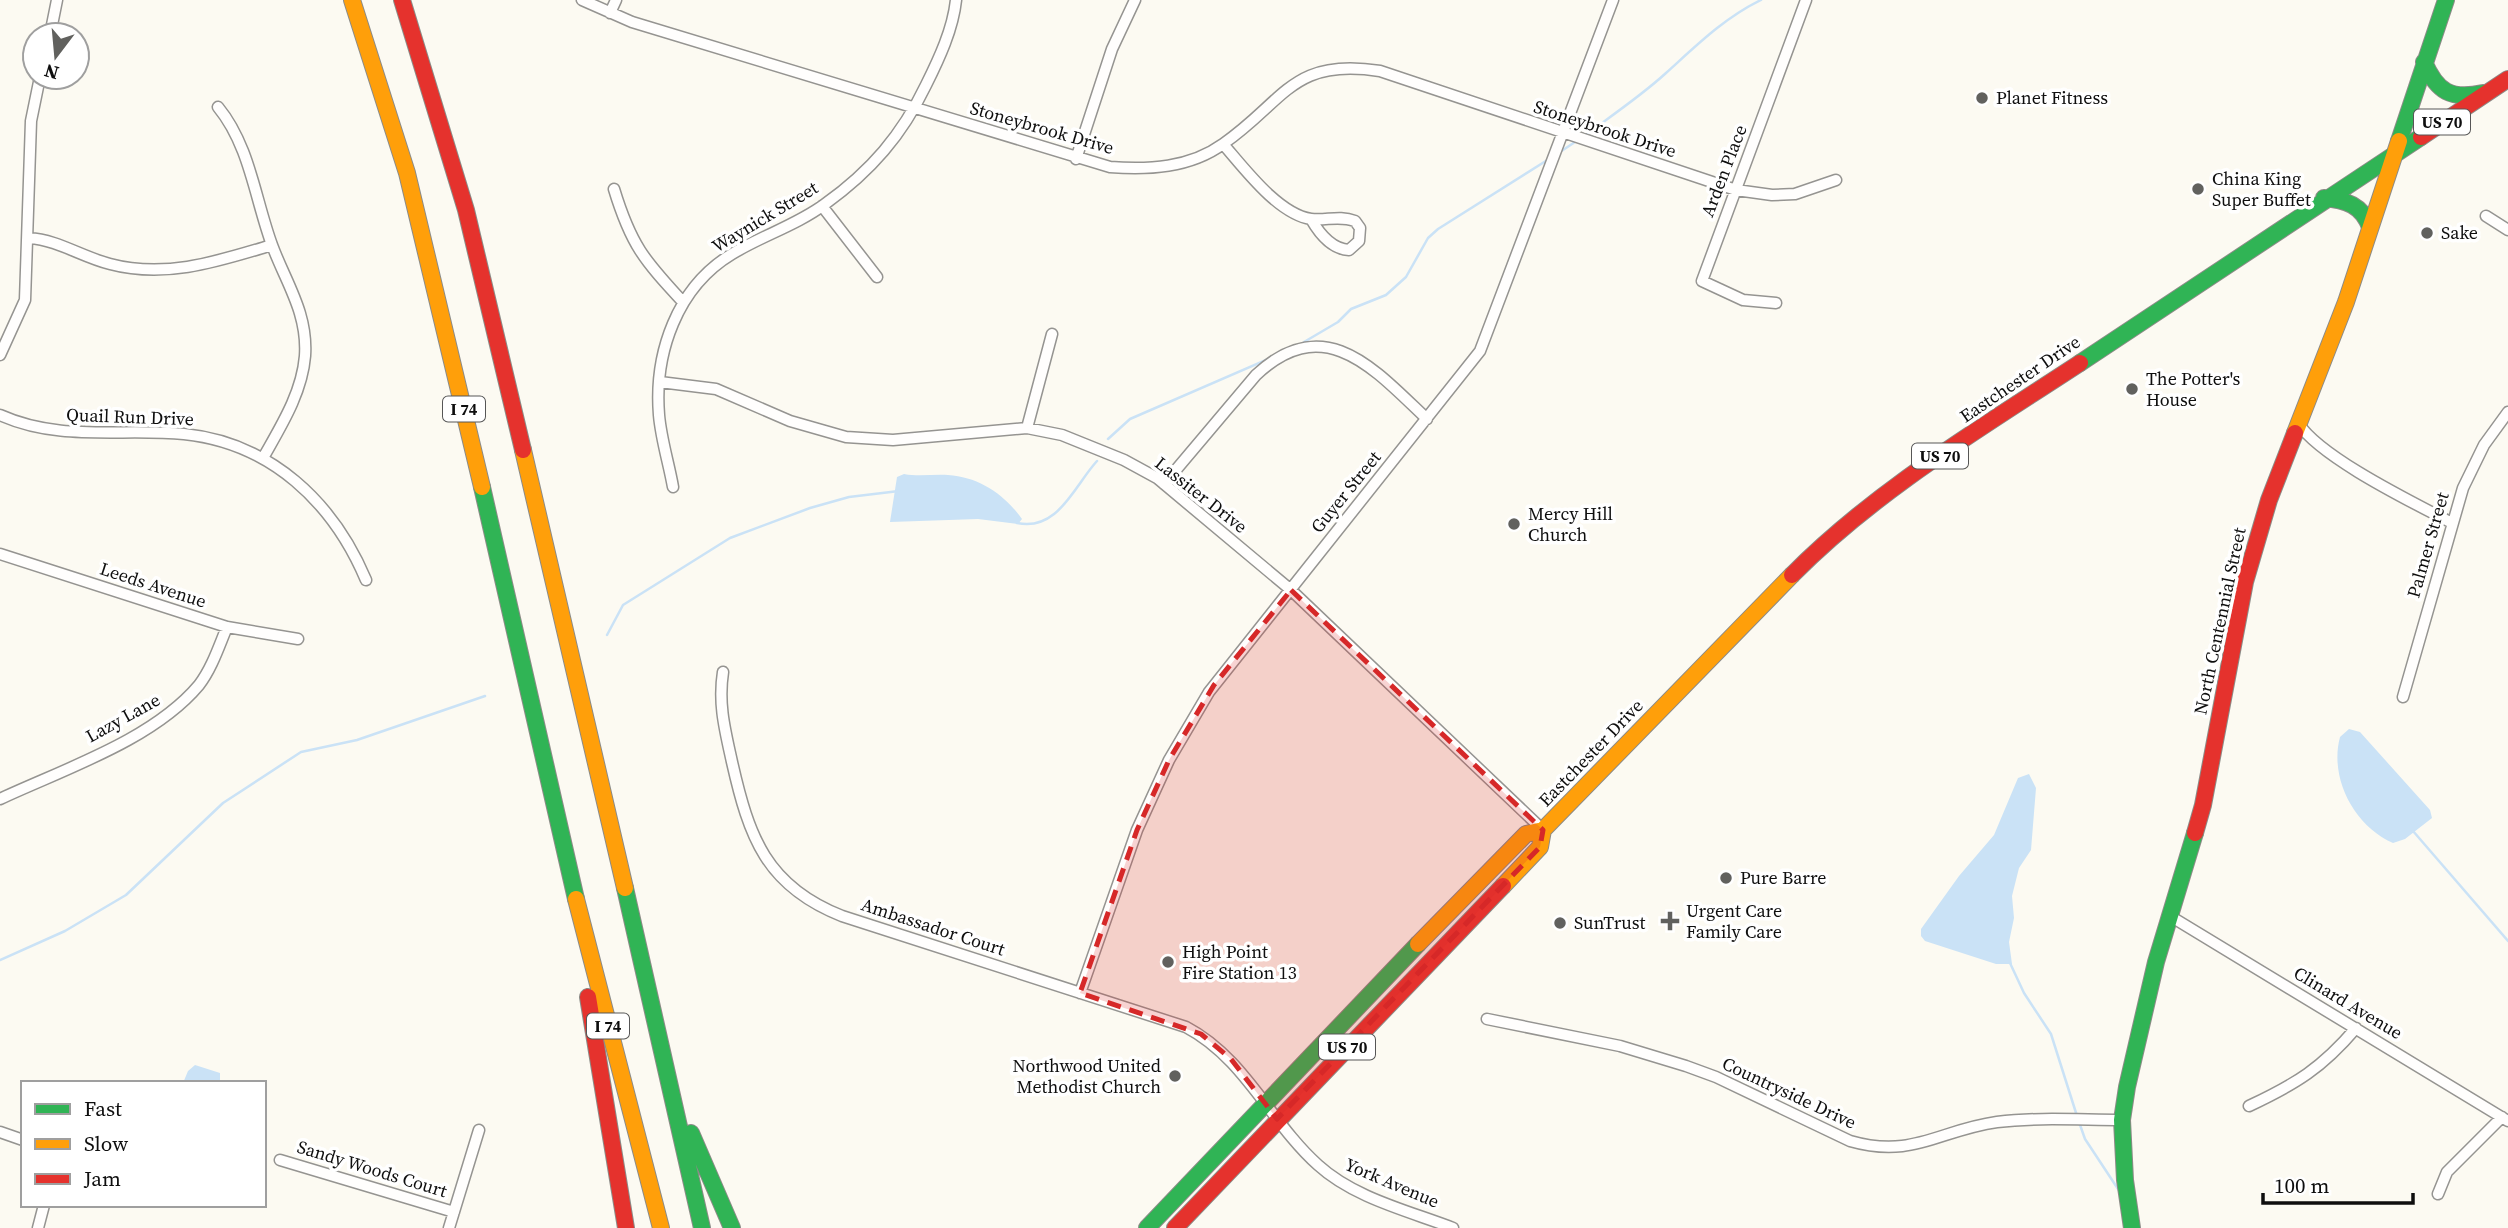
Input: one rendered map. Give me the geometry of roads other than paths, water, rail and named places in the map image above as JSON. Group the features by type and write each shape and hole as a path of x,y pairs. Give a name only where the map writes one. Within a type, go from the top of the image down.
{"main road":[{"name":"I 74","path":"352,0 420,222 617,1065 661,1228"},
{"name":"I 74","path":"402,0 466,210 702,1228"},
{"name":"North Centennial Street","path":"2132,1228 2125,1180 2122,1120 2136,1041 2203,805 2245,582 2269,500 2346,302 2446,0"},
{"path":"2424,62 2433,83 2446,96 2466,97 2489,91"},
{"name":"Eastchester Drive","path":"1175,1228 1539,847 1543,830 1780,586 1844,525 1935,459 2324,198 2508,79"},
{"path":"2324,198 2352,202 2364,212 2370,227"},
{"path":"559,822 626,1228"},
{"name":"Eastchester Drive","path":"1147,1228 1264,1103 1526,834 1543,830"},
{"path":"671,1086 732,1228"}],"street":[{"path":"53,21 57,0"},
{"name":"Stoneybrook Drive","path":"582,0 610,13 1076,159 1110,167 1140,170 1172,165 1223,144 1304,76 1331,68 1352,67 1380,71 1736,190 1772,195 1795,194 1836,180"},
{"path":"610,13 616,0"},
{"name":"Waynick Street","path":"673,487 659,414 661,362 667,338 683,302 693,288 729,255 822,206 883,153 908,122 939,59 956,0"},
{"name":"Guyer Street","path":"1080,993 1136,830 1169,760 1214,685 1480,351 1614,0"},
{"name":"Arden Place","path":"1776,303 1743,300 1702,281 1806,0"},
{"path":"1076,159 1112,49 1135,1"},
{"path":"0,355 22,311 29,238 31,121 37,91"},
{"path":"218,107 232,123 272,245 299,304 305,353 295,398 263,458"},
{"path":"1223,144 1273,198 1311,219 1327,240 1339,249 1349,250 1359,241 1360,228 1354,221 1340,218 1311,219"},
{"path":"614,189 625,226 643,259 683,302"},
{"path":"822,206 877,277"},
{"path":"2486,216 2508,230"},
{"path":"29,238 47,239 110,265 155,271 199,267 272,245"},
{"path":"1027,428 1052,334"},
{"path":"1164,484 1256,375 1273,359 1298,349 1327,347 1357,356 1427,419"},
{"name":"Lassiter Drive","path":"660,382 716,389 790,421 846,437 893,439 1027,428 1094,445 1164,484 1291,590 1543,830"},
{"name":"Palmer Street","path":"2403,697 2452,523 2472,467 2508,412"},
{"name":"Quail Run Drive","path":"0,415 18,423 57,432 183,434 210,438 263,458 299,483 323,506 355,553 366,580"},
{"path":"2298,423 2308,438 2389,489 2452,523"},
{"name":"Leeds Avenue","path":"0,554 227,627 298,639"},
{"name":"Lazy Lane","path":"0,799 155,724 181,704 201,682 227,627"},
{"name":"Ambassador Court","path":"723,672 720,708 746,822 766,860 791,888 824,909 842,916 1171,1021 1201,1034 1231,1059 1264,1103"},
{"name":"Clinard Avenue","path":"2170,916 2505,1119"},
{"name":"Countryside Drive","path":"1487,1020 1620,1046 1686,1066 1716,1077 1850,1142 1872,1147 1912,1147 2006,1121 2122,1120"},
{"path":"2249,1107 2294,1085 2338,1049 2356,1028"},
{"name":"York Avenue","path":"1264,1103 1315,1163 1345,1185 1453,1228"},
{"path":"2438,1194 2447,1172 2505,1119"},
{"path":"449,1228 478,1130"},
{"path":"0,1132 21,1139"},
{"name":"Sandy Woods Court","path":"280,1160 454,1212"},
{"path":"38,1228 43,1207"}],"water":[{"path":"904,474 948,475 970,479 990,488 1022,519 1018,524 978,519 890,522 897,477"},
{"path":"2349,729 2360,732 2430,810 2432,818 2405,839 2393,843 2379,835 2356,813 2348,799 2338,768 2338,753 2340,737"},
{"path":"2029,774 2036,788 2031,850 2019,868 2012,896 2014,918 2009,942 2012,964 1996,964 1925,941 1921,936 1921,929 1959,876 1994,835 2018,778"},
{"path":"195,1065 220,1073 220,1081 184,1081 188,1071"}],"waterway":[{"path":"1584,136 1646,90 1723,24 1761,0"},
{"path":"1560,152 1578,140"},
{"path":"1304,342 1338,322 1351,309 1386,295 1406,277 1428,238 1438,229 1549,159"},
{"path":"1108,439 1130,419 1273,357"},
{"path":"1017,523 1044,521 1054,514 1097,461"},
{"path":"607,635 623,605 730,538 810,508 849,497 899,491"},
{"path":"0,960 65,931 126,895 223,803 301,752 357,740 485,696"},
{"path":"2413,831 2508,941"},
{"path":"2010,963 2024,993 2051,1034 2077,1116"},
{"path":"2079,1122 2085,1139 2120,1192"}],"place":[{"name":"Planet Fitness","path":"1982,98"},
{"name":"China King Super Buffet","path":"2198,189"},
{"name":"Sake","path":"2427,233"},
{"name":"The Potter's House","path":"2132,389"},
{"name":"Mercy Hill Church","path":"1514,524"},
{"name":"Pure Barre","path":"1726,878"},
{"name":"Urgent Care Family Care","path":"1670,921"},
{"name":"SunTrust","path":"1560,923"},
{"name":"High Point Fire Station 13","path":"1168,962"},
{"name":"Northwood United Methodist Church","path":"1175,1076"}]}
